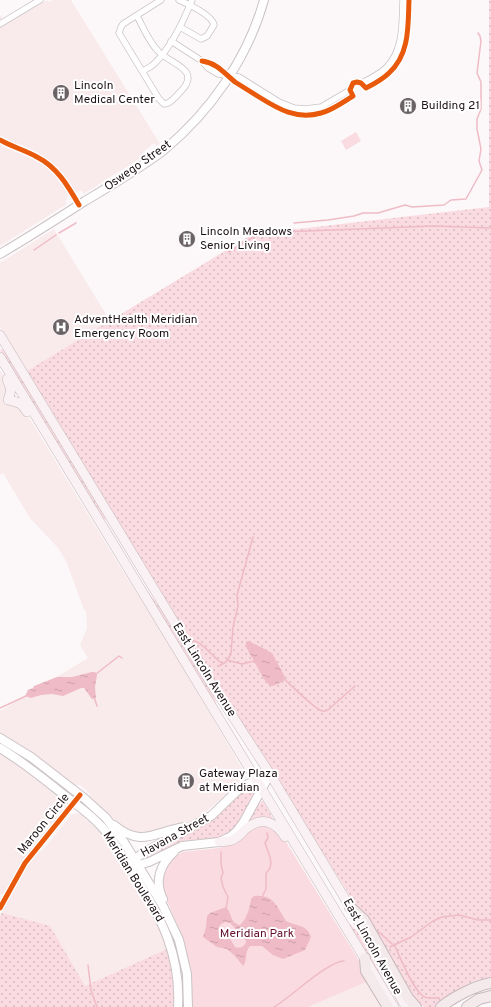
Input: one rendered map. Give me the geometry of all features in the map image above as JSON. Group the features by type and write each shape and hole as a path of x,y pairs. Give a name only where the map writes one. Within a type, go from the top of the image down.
{"highway":[{"path":"350,907 364,920 408,998 416,1007"},
{"path":"365,958 366,971 388,1007"},
{"path":"440,1007 455,997 477,987 491,983"},
{"path":"452,1007 462,995"},
{"path":"467,1007 479,999 491,996"}],"main road":[{"name":"Oswego Street","path":"0,254 136,170 188,128 207,106 229,76 249,39 264,0"},
{"name":"East Lincoln Avenue","path":"0,335 214,689 270,774 350,907 406,1007"},
{"name":"East Lincoln Avenue","path":"0,357 394,1007"},
{"path":"0,367 11,387 11,393 8,400 17,402 24,406 45,442 56,449"},
{"name":"Meridian Boulevard","path":"0,738 27,754 80,795 106,818 135,858 163,906 179,940 187,974 188,1007"},
{"name":"Meridian Boulevard","path":"0,748 29,767 102,827 130,867 158,914 173,951 177,974 178,1007"},
{"name":"Havana Street","path":"130,867 135,858 190,826 211,816 236,792 256,780 270,774"},
{"name":"Havana Street","path":"130,867 139,866 182,846 219,842 230,837 239,829 270,774"},
{"path":"106,818 124,832 132,836 142,837 150,837 169,830 190,826"},
{"path":"219,842 234,840 248,827 255,823 270,823 280,830 306,872 316,878"},
{"path":"179,940 180,937 161,894 158,882 160,872 165,862 182,846"}],"street":[{"path":"0,24 40,0"},
{"path":"136,16 155,48 184,69 188,76 186,85 170,102 165,104 160,101 120,33 122,25 136,16 161,0"},
{"path":"179,0 191,3 214,22 207,36 201,39 180,26"},
{"path":"364,86 384,69 395,56 401,36 403,0"},
{"path":"364,86 388,74 402,57 406,39 409,0"},
{"path":"142,72 154,64 162,54 180,26 191,3"},
{"path":"171,41 202,61 208,68 218,74 239,77 283,104 297,109 321,107 350,90 353,84 358,82 364,86"},
{"path":"229,76 277,108 297,115 308,116 323,113 353,96 350,90"},
{"path":"0,140 15,148 37,156 51,166 63,179 79,205"},
{"name":"Maroon Circle","path":"0,908 26,861 80,795"}],"shaded area":[{"path":"47,0 49,2 53,0 71,0 160,144 157,146 154,143 143,152 145,155 144,156 84,194 82,191 79,191 67,197 67,200 65,201 67,204 0,246 0,15 7,24"},
{"path":"54,229 110,321 27,371 0,327 0,263"},
{"path":"0,370 122,570 160,628 244,772 244,778 241,784 202,815 202,817 193,822 148,834 135,833 121,826 90,797 89,793 80,785 75,785 34,754 0,734 0,711 88,658 80,645 87,628 86,610 84,610 67,563 59,549 30,518 3,473 0,475"},
{"path":"0,752 55,791 53,793 62,798 65,803 64,807 21,862 4,893 1,895 0,894"},
{"path":"76,813 83,815 87,821 90,819 110,842 156,917 169,948 85,986 0,1007 0,916 29,864 47,845 71,815"},
{"path":"371,980 385,1007 308,1007"}],"green space":[{"path":"489,0 491,0 491,977 477,980 468,984 446,997 435,1007 424,1007 416,1003 244,727 27,371 253,234 489,207"},
{"path":"356,132 361,141 346,150 341,141"},
{"path":"2,349 14,365 106,518 104,521 0,350"},
{"path":"141,582 165,615 213,693 217,704 210,695"},
{"path":"249,789 255,794 243,819 233,831 221,837 181,842 148,859 146,858 146,856 216,816 235,797"},
{"path":"262,801 275,822 247,824 256,804 258,805"},
{"name":"Meridian Park","path":"264,824 280,832 371,980 308,1007 191,1007 192,984 190,964 188,963 178,926 162,890 162,877 167,865 173,858 182,852 218,848 233,844 249,829"},
{"path":"2,913 50,926 85,986 169,948 175,975 175,1007 0,1007 0,916"},
{"path":"350,924 357,931 391,993 349,925"}],"water":[{"path":"249,641 272,653 285,677 284,681 273,686 269,685 246,647 246,642"},
{"path":"95,672 97,675 95,687 96,698 92,699 84,688 63,696 52,694 31,698 25,696 28,690 34,686 57,677 72,677"},
{"path":"254,896 261,896 271,899 286,921 307,930 311,937 305,950 283,959 273,955 262,946 250,946 248,948 243,966 227,949 217,947 203,937 207,916 210,913 226,907 234,922 240,925 249,909 251,899","holes":["226,922 230,923 235,928 235,935 246,940 244,946 238,948 235,947 229,937 223,936 219,932 219,927 221,924"]}],"waterway":[{"path":"294,223 328,220 363,213 378,213 405,205 412,207 444,205 451,200 466,199 482,170 479,161 481,149 477,129 477,119 481,109 481,82 477,73 481,41 478,33"},
{"path":"59,233 76,223"},
{"path":"226,248 229,252 255,236 282,232 433,226 491,228"},
{"path":"34,250 56,235"},
{"path":"219,666 226,662 231,654 233,627 238,606 237,595 253,537"},
{"path":"191,641 199,643 223,664"},
{"path":"96,674 119,656 122,658"},
{"path":"227,660 242,664 254,661"},
{"path":"283,678 315,707 324,711 329,709 355,686"},
{"path":"0,708 26,696"},
{"path":"94,697 97,706"},
{"path":"262,897 266,889 266,873 269,870 271,863 265,843 268,838 267,833"},
{"path":"221,852 223,873 221,878 223,887 228,897 226,909"},
{"path":"390,947 411,937 433,921 442,917 459,915 478,920 491,920"},
{"path":"375,931 380,933 392,944"},
{"path":"394,944 407,972 419,992 427,998 439,998 441,1003"},
{"path":"274,1007 319,973 337,963 344,961"},
{"path":"88,965 91,990 97,1007"}],"cycle path":[{"path":"202,61 216,66 235,82 266,101 288,112 304,115 325,112 353,96 350,90 353,83 361,83 366,88 384,78 396,65 401,57 406,39 408,29 409,0"},
{"path":"0,140 44,161 66,184 79,205"},
{"path":"0,908 25,863 80,795"}],"place":[{"name":"Lincoln Medical Center","path":"61,93"},
{"name":"Building 21","path":"408,106"},
{"name":"Lincoln Meadows Senior Living","path":"187,239"},
{"name":"AdventHealth Meridian Emergency Room","path":"61,327"},
{"name":"Gateway Plaza at Meridian","path":"186,781"}]}
